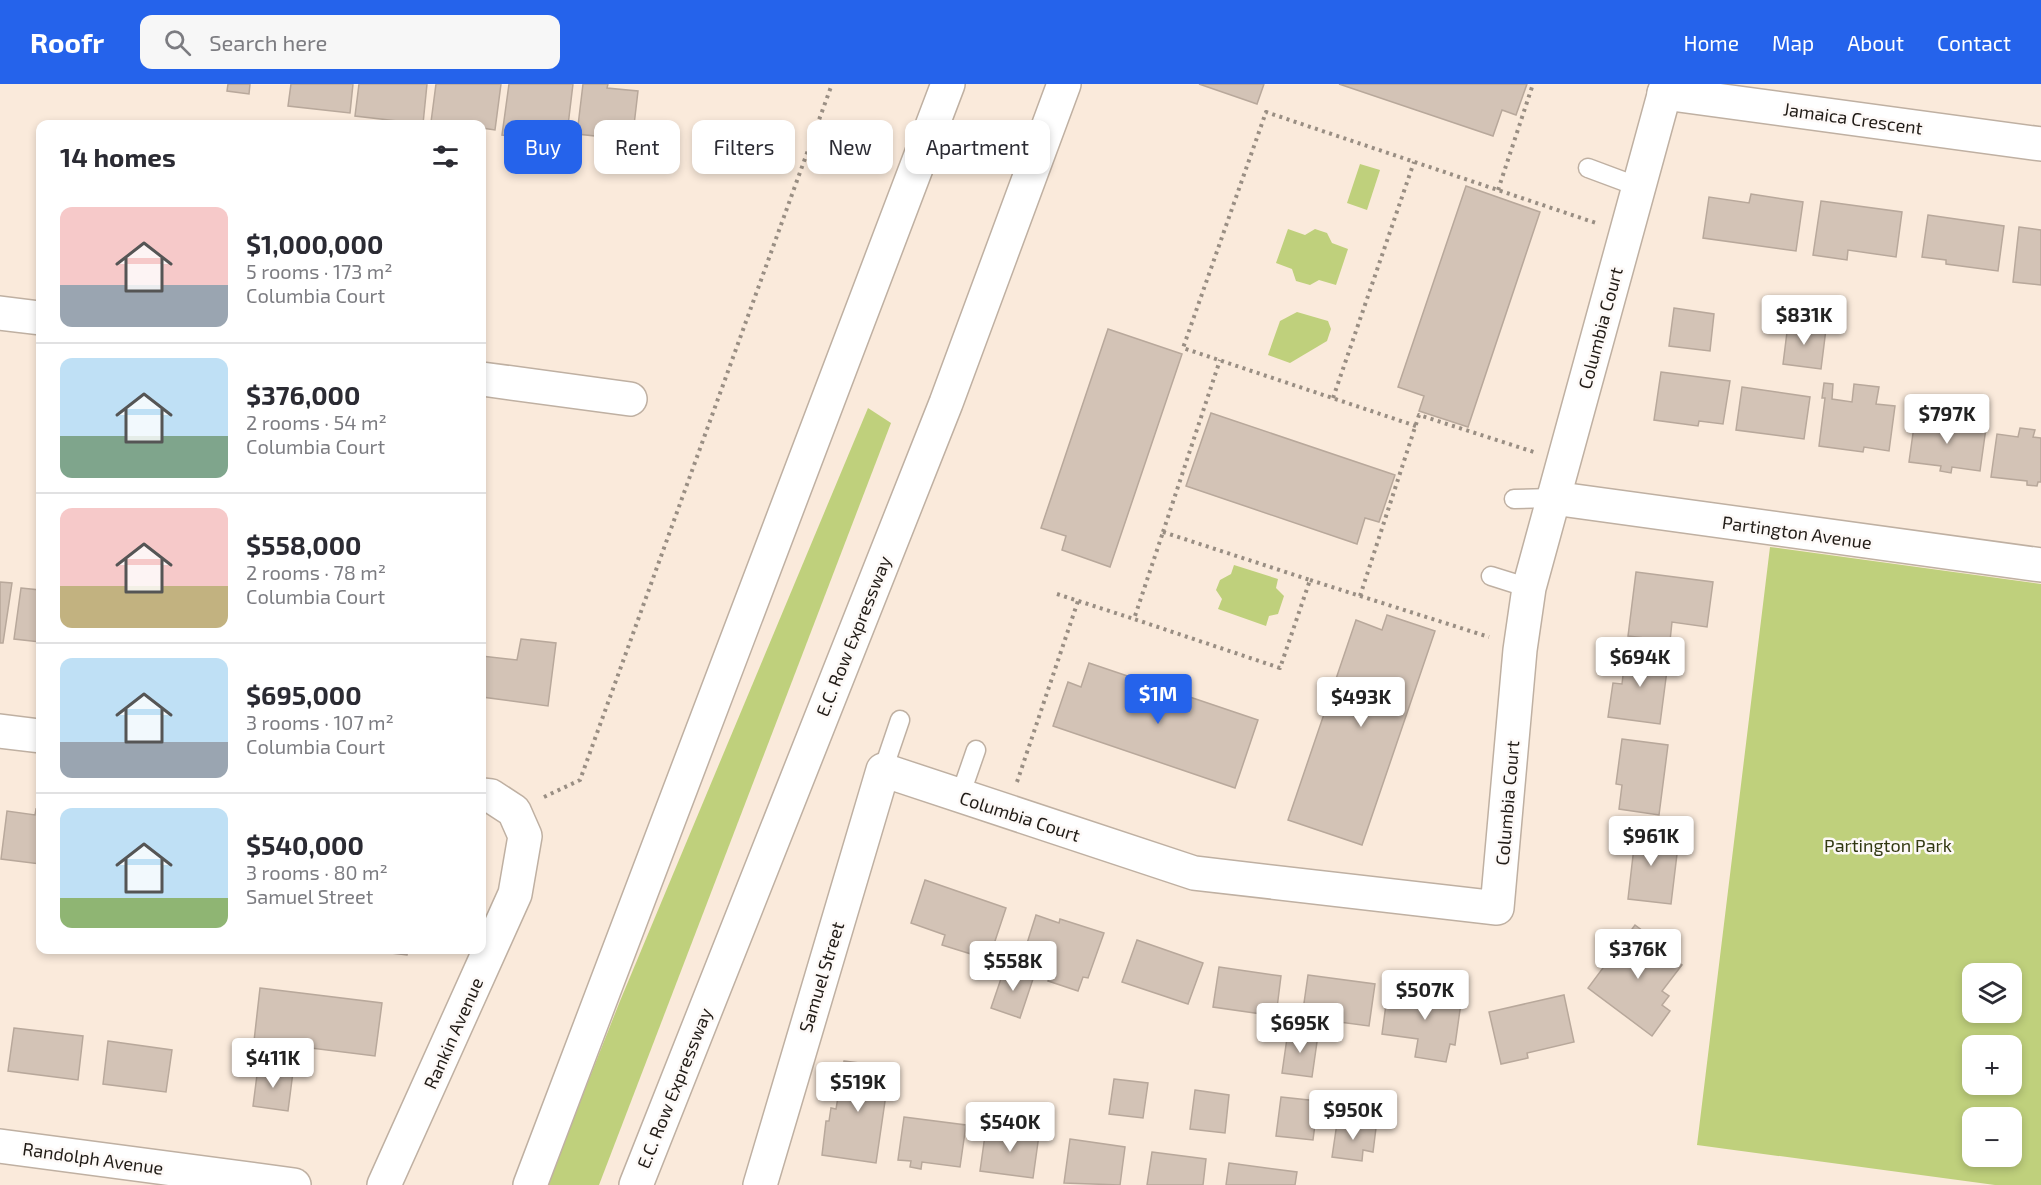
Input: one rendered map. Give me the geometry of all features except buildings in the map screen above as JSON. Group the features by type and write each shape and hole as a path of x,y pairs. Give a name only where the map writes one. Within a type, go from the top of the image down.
{"main road":[{"path":"530,1185 948,84"},
{"name":"E.C. Row Expressway","path":"636,1185 945,403 1064,84"},
{"name":"Jamaica Crescent","path":"1665,88 2041,144"},
{"name":"Columbia Court","path":"883,770 1194,873 1497,908 1520,650 1529,588 1665,88"},
{"path":"0,313 36,318"},
{"path":"486,380 630,399"},
{"name":"Partington Avenue","path":"1553,498 2041,565"},
{"path":"0,731 36,736"},
{"name":"Samuel Street","path":"760,1185 883,770"},
{"name":"Rankin Avenue","path":"384,1185 515,894 525,836 514,811 491,796 486,795"},
{"name":"Randolph Avenue","path":"0,1146 294,1185"}],"lane":[{"path":"1588,168 1639,187"},
{"path":"1514,499 1553,498"},
{"path":"1491,576 1529,588"},
{"path":"883,770 900,720"},
{"path":"960,796 976,750"}],"path":[{"path":"540,799 580,780 832,84"},
{"path":"1498,190 1533,84"},
{"path":"1416,426 1183,348 1266,112 1605,226"},
{"path":"1333,398 1414,162"},
{"path":"1134,619 1220,360"},
{"path":"1360,596 1419,415 1537,453"},
{"path":"1163,532 1492,639"},
{"path":"1057,594 1280,668 1310,580"},
{"path":"1015,790 1078,601"}],"green space":[{"path":"1360,164 1380,170 1367,210 1347,203"},
{"path":"1288,229 1305,235 1315,229 1327,233 1332,243 1348,249 1336,285 1319,280 1310,285 1296,281 1292,269 1276,263"},
{"path":"1297,312 1328,321 1331,329 1327,341 1290,363 1268,355 1280,321"},
{"path":"868,408 891,423 599,1185 547,1185 620,1001"},
{"name":"Partington Park","path":"1770,547 2041,584 2041,1185 1995,1185 1697,1145"},
{"path":"1234,565 1278,579 1276,588 1284,596 1278,614 1269,616 1266,626 1218,609 1222,599 1216,590 1220,580 1231,574"}]}
